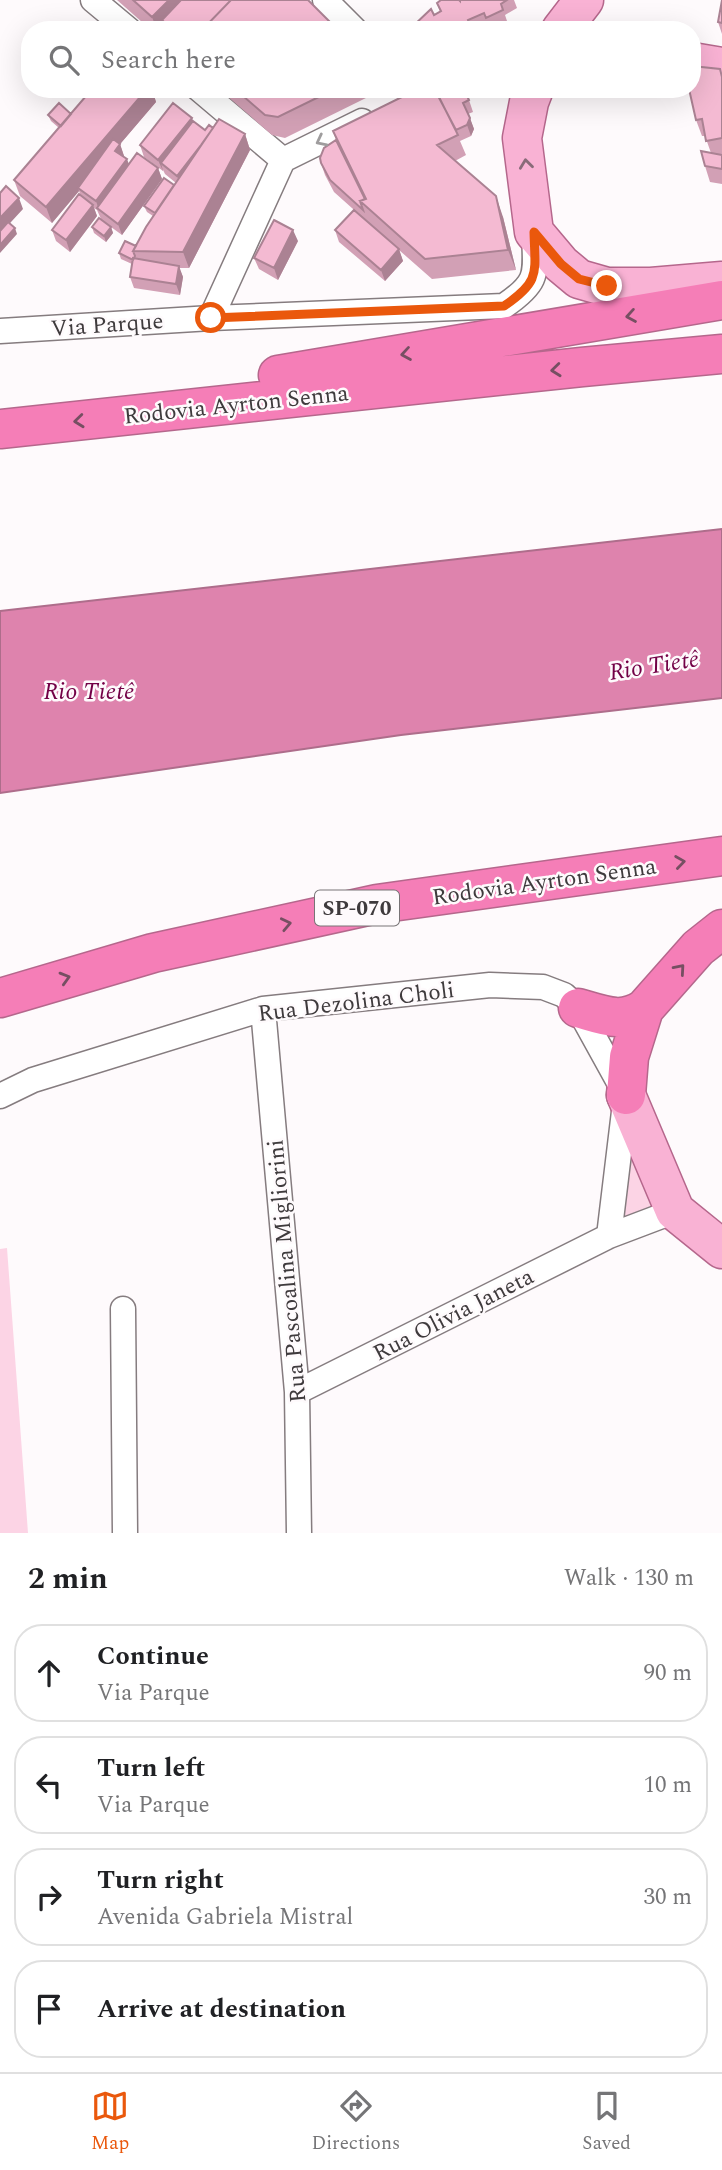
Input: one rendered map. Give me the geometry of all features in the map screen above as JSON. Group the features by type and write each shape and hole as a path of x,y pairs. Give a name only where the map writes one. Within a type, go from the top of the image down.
{"highway":[{"path":"171,411 229,383 722,300"},
{"name":"Rodovia Ayrton Senna","path":"0,429 722,354"},
{"name":"Rodovia Ayrton Senna","path":"0,998 153,953 377,904 722,856"},
{"path":"578,1008 613,1018 631,1018 644,1009 698,948 722,929"},
{"path":"626,1095 629,1057 644,1009"}],"main road":[{"path":"568,21 584,0"},
{"path":"701,64 722,67"},
{"path":"530,98 522,138 534,232 561,264 579,279 607,286 722,281"},
{"path":"626,1095 675,1211 722,1249"}],"street":[{"path":"93,0 118,21"},
{"path":"325,0 346,21"},
{"path":"210,98 283,160"},
{"path":"211,318 283,160 381,111"},
{"name":"Via Parque","path":"0,331 211,318 504,306 525,292 535,275 534,232"},
{"name":"Rua Dezolina Choli","path":"0,1096 33,1080 263,1009 519,984 543,987 564,995 578,1008 626,1095"},
{"name":"Rua Pascoalina Migliorini","path":"263,1009 297,1392 299,1533"},
{"path":"609,1236 626,1095"},
{"name":"Rua Olivia Janeta","path":"297,1392 609,1236 675,1211"},
{"path":"123,1309 125,1533"}],"shaded area":[{"path":"626,1095 675,1211 609,1236"},
{"path":"7,1248 28,1533 0,1533 0,1249"}],"water":[{"name":"Rio Tietê","path":"722,529 722,698 401,735 0,793 0,611"}],"building":[{"path":"133,0 169,0 152,17"},
{"path":"181,0 231,0 211,21 162,20"},
{"path":"231,0 308,0 329,21 211,21"},
{"path":"441,0 507,0 501,4 503,10 486,18 484,13 468,21 418,21 431,9 434,15 441,11 437,3"},
{"path":"722,0 722,23 718,22"},
{"path":"701,67 720,69 722,138 706,141 702,119 696,120 691,98 701,98"},
{"path":"84,98 139,98 46,207 14,180"},
{"path":"245,98 317,98 278,117 265,115"},
{"path":"400,98 440,98 458,135 437,145 496,196 508,250 425,259 360,201 366,199 333,131"},
{"path":"439,98 468,98 463,103 470,118 467,125 456,130"},
{"path":"59,103 71,114 61,126 48,115"},
{"path":"173,103 192,118 158,160 140,145"},
{"path":"219,119 245,134 183,252 133,251 146,227"},
{"path":"193,121 205,130 209,125 213,128 177,176 161,163"},
{"path":"113,139 120,144 115,151 127,159 96,201 78,188"},
{"path":"336,140 365,199 360,201 363,210 330,180 321,163 324,148"},
{"path":"701,151 722,155 722,169 705,166"},
{"path":"137,153 158,168 118,224 97,208"},
{"path":"164,178 174,185 155,213 144,206"},
{"path":"6,186 19,198 0,218 0,193"},
{"path":"79,194 93,205 66,240 52,230"},
{"path":"354,210 399,249 381,270 335,230"},
{"path":"99,218 111,227 104,236 92,227"},
{"path":"274,220 293,230 274,268 254,258"},
{"path":"8,222 15,228 0,245 0,231"},
{"path":"125,241 136,246 133,260 119,253"},
{"path":"133,258 179,266 176,284 130,277"}],"route":[{"path":"211,318 504,306 525,292 535,275 534,232 561,264 579,279 607,286"}]}
